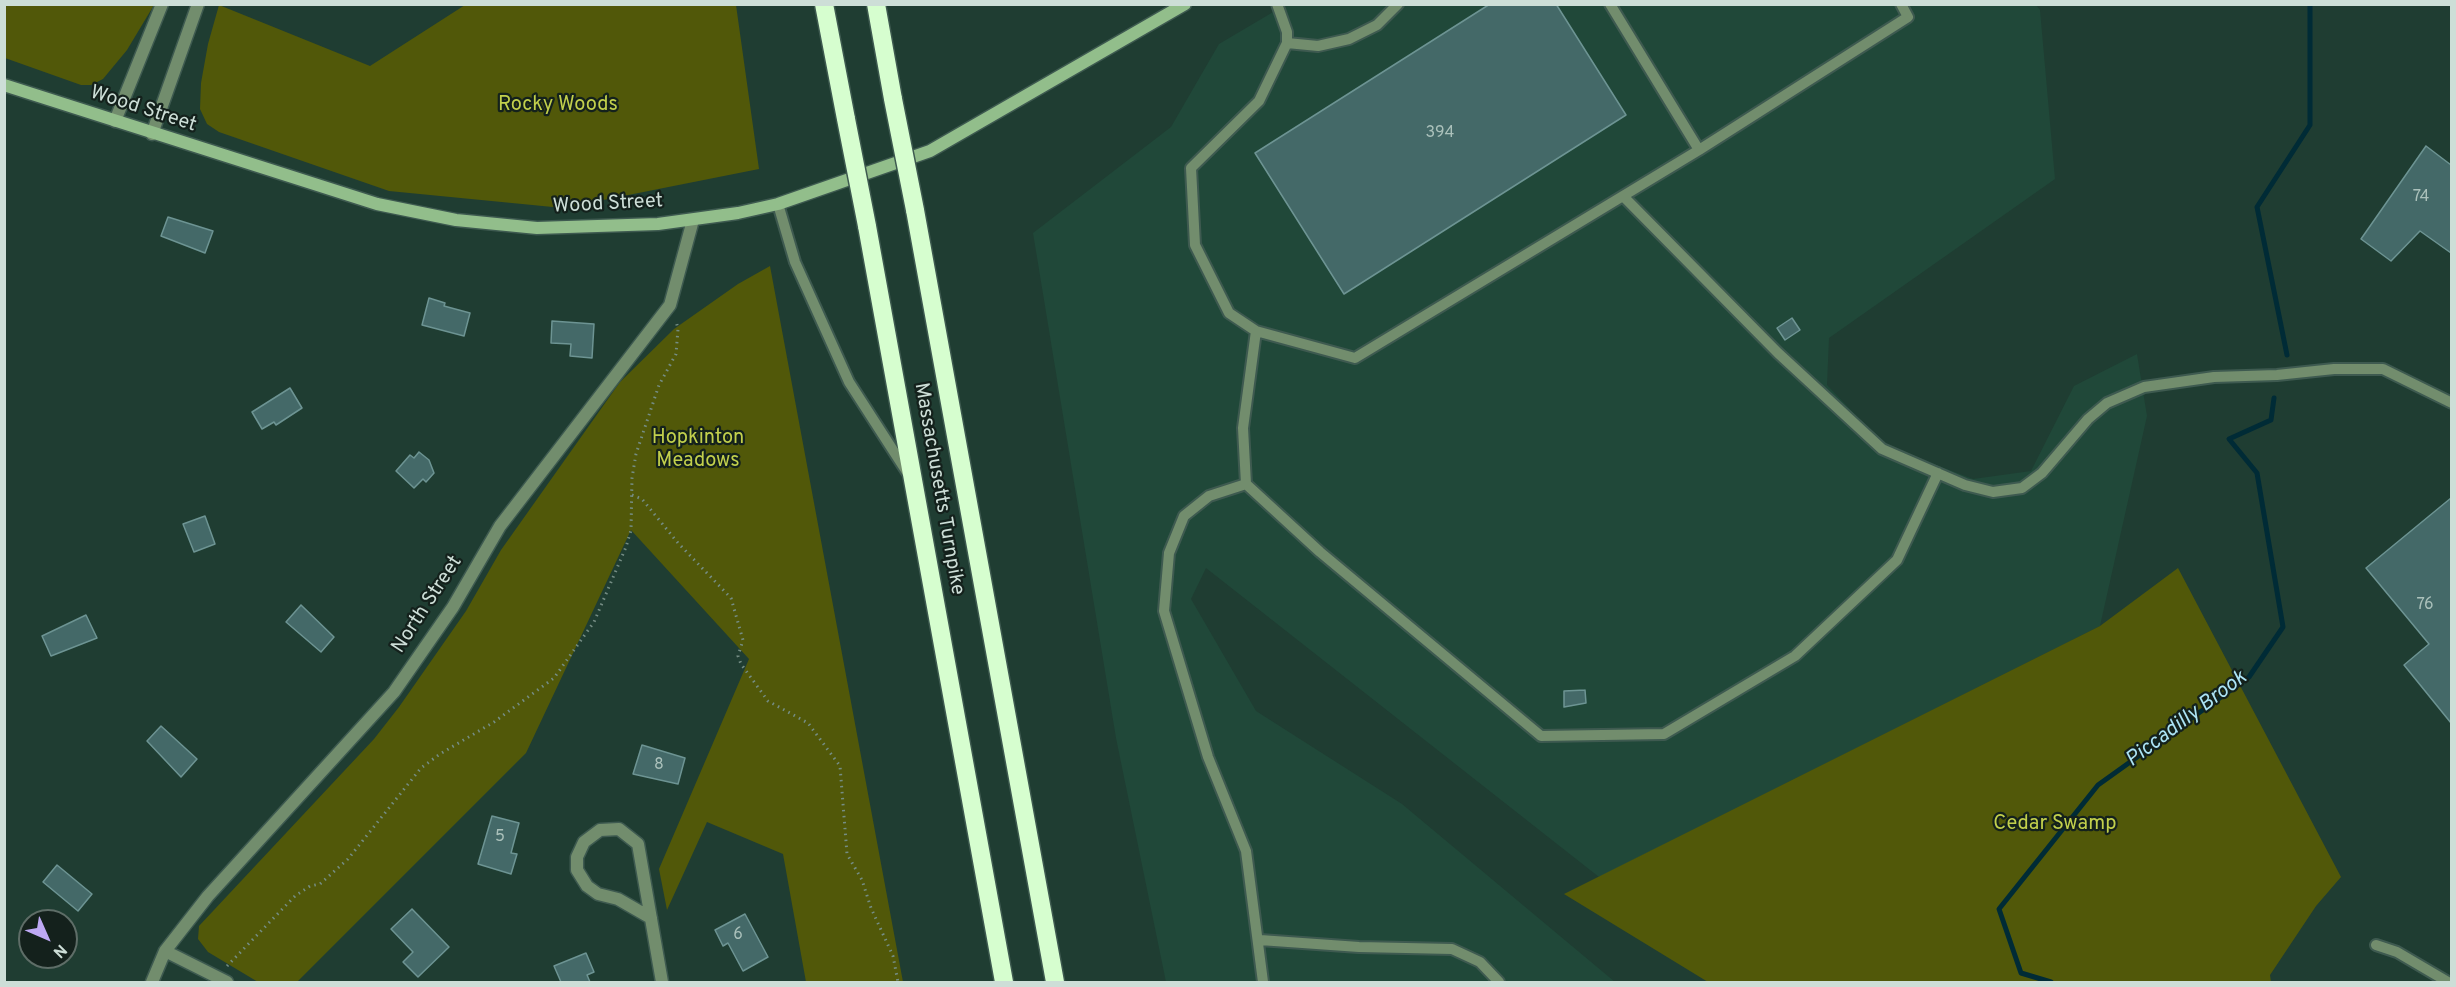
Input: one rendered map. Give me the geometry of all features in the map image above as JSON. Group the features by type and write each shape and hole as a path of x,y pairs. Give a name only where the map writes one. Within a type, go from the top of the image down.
{"highway":[{"name":"Massachusetts Turnpike","path":"824,4 916,484 949,688 1004,982"},
{"name":"Massachusetts Turnpike","path":"876,4 1055,982"}],"main road":[{"name":"Wood Street","path":"4,85 338,193 456,219 537,228 577,228 693,220 778,204 930,151 1185,4"}],"street":[{"path":"115,121 162,4"},
{"path":"152,134 198,4"},
{"name":"North Street","path":"152,982 165,951 208,896 394,692 453,607 500,526 670,305 693,220"},
{"path":"651,918 618,898 598,894 586,886 577,870 577,857 584,842 600,830 619,829 638,844 651,918 662,982"},
{"path":"165,951 222,980"}],"lane":[{"path":"1277,4 1287,32 1287,43 1259,101 1191,168 1195,245 1229,313 1256,331 1356,358 1699,150 1908,17 1901,4"},
{"path":"1287,43 1318,45 1349,39 1377,25 1398,4"},
{"path":"1610,4 1699,150"},
{"path":"1623,196 1778,353 1882,449 1938,473 1993,492 2022,488 2043,473 2088,419 2107,403 2144,387 2214,377 2277,375 2334,369 2383,369 2451,403"},
{"path":"778,204 795,262 849,382 916,484"},
{"path":"1256,331 1243,428 1246,484 1320,552 1541,736 1664,734 1796,656 1897,560 1938,473"},
{"path":"1246,484 1209,496 1184,516 1169,554 1164,611 1208,758 1246,851 1260,940 1263,982"},
{"path":"1260,940 1359,947 1452,949 1480,962 1499,982"},
{"path":"2376,945 2397,952 2448,982"}],"path":[{"path":"222,980 295,896 310,886 320,884 348,859 421,768 494,722 554,678 594,622 631,530 632,478 636,454 659,386 676,354 678,329 670,305"},
{"path":"632,495 642,499 678,543 731,598 743,640 738,656 741,664 768,701 808,723 840,766 847,854 862,880 871,908 893,956 898,982"}],"shaded area":[{"path":"1285,5 2036,5 2040,10 2055,179 1829,338 1827,385 1884,445 1973,479 2031,471 2074,386 2137,354 2147,416 2100,626 1599,877 1206,568 1191,599 1256,711 1402,804 1615,982 1166,982 1116,738 1033,233 1171,127 1219,44"}],"green space":[{"path":"5,4 154,5 127,50 103,79 91,85 81,85 5,58"},
{"name":"Rocky Woods","path":"219,5 370,66 465,5 736,5 759,169 563,208 389,191 219,132 207,124 200,109 201,83 208,44"},
{"name":"Hopkinton Meadows","path":"770,266 903,982 806,982 783,854 707,822 667,910 659,869 749,659 631,530 526,753 297,982 258,982 208,952 198,939 199,926 374,739 399,707 466,611 501,550 620,382 674,329 738,284"},
{"name":"Cedar Swamp","path":"2178,568 2341,877 2316,906 2270,975 2271,982 1708,982 1564,894 2100,626"}],"building":[{"path":"1490,4 1556,4 1626,115 1344,294 1255,153"},
{"path":"2426,146 2451,165 2451,253 2420,231 2391,261 2361,239"},
{"path":"168,217 213,231 205,253 161,236"},
{"path":"429,298 445,303 444,306 470,313 464,336 422,325"},
{"path":"1792,318 1800,330 1785,340 1777,328"},
{"path":"552,321 594,324 592,358 570,356 571,344 551,343"},
{"path":"290,388 302,408 276,425 274,422 262,429 252,412"},
{"path":"419,452 429,460 434,473 426,482 423,479 414,488 396,471 410,455 414,458"},
{"path":"2451,498 2451,723 2404,665 2429,644 2366,568"},
{"path":"205,516 215,544 194,552 183,524"},
{"path":"301,605 334,637 321,652 286,622"},
{"path":"86,615 97,638 51,656 42,636"},
{"path":"1585,690 1586,703 1564,707 1564,691"},
{"path":"161,726 197,759 181,777 147,741"},
{"path":"642,745 685,758 678,784 633,774"},
{"path":"492,816 519,823 511,853 517,854 511,874 478,864"},
{"path":"57,865 92,894 78,911 43,882"},
{"path":"412,909 449,947 418,977 403,962 413,952 391,929"},
{"path":"745,914 768,957 743,971 728,943 723,946 715,930"},
{"path":"586,953 594,972 587,975 590,982 561,982 554,966"}],"waterway":[{"name":"Piccadilly Brook","path":"2287,355 2257,207 2310,125 2310,4"},
{"name":"Piccadilly Brook","path":"2051,982 2021,973 1999,909 2098,785 2249,677 2283,627 2257,473 2229,439 2271,420 2274,398"}]}
